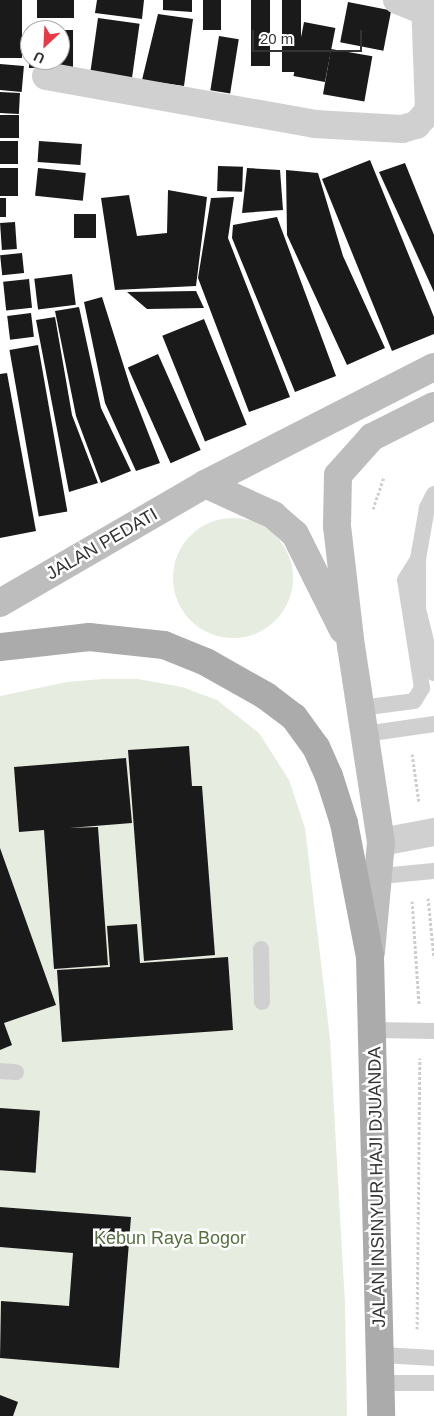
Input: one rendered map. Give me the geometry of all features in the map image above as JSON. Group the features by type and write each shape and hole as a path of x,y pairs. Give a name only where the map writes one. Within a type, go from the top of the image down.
{"main road":[{"name":"JALAN PEDATI","path":"0,603 205,484 434,367"},
{"path":"351,647 337,526 338,474 372,437 434,406"},
{"path":"205,484 273,515 295,534 351,647"},
{"name":"JALAN INSINYUR HAJI DJUANDA","path":"0,647 88,637 164,645 236,678 294,717 316,747 329,776 344,824 370,957 374,1030 382,1355 381,1416"},
{"name":"JALAN INSINYUR HAJI DJUANDA","path":"351,647 382,842 381,876 370,957"}],"street":[{"path":"46,76 315,124 402,129 416,125 429,111 428,8 397,0"},
{"path":"382,842 434,832"}],"lane":[{"path":"434,494 428,508 418,559 418,609 434,673"},
{"path":"363,721 414,701 422,688 405,580 418,559"},
{"path":"363,721 434,724"},
{"path":"381,876 434,871"},
{"path":"261,949 262,1002"},
{"path":"374,1030 427,1031"},
{"path":"382,1355 434,1358"},
{"path":"381,1383 434,1383"}],"path":[{"path":"410,872 427,1031 417,1357"}],"green space":[{"path":"233,518 256,522 276,535 289,555 293,578 289,601 276,621 256,634 233,638 210,634 190,621 177,601 173,578 177,555 190,535 210,522"},
{"name":"Kebun Raya Bogor","path":"102,679 138,679 182,687 217,700 259,733 289,780 305,828 330,1039 345,1304 347,1416 0,1416 0,696 67,682"}],"building":[{"path":"0,0 22,0 20,58 0,58"},
{"path":"37,0 74,0 74,18 37,18"},
{"path":"97,0 144,0 142,19 95,13"},
{"path":"163,0 192,0 192,12 163,10"},
{"path":"203,0 221,0 221,30 203,30"},
{"path":"251,0 270,0 270,66 251,66"},
{"path":"282,0 301,0 301,72 282,72"},
{"path":"348,2 391,10 383,51 340,42"},
{"path":"158,14 193,19 184,86 142,80"},
{"path":"98,18 140,24 130,89 89,83"},
{"path":"304,22 335,28 325,82 294,76"},
{"path":"70,30 73,30 73,68 70,68"},
{"path":"219,36 239,39 230,93 210,90"},
{"path":"331,49 372,56 364,102 323,94"},
{"path":"0,64 20,66 20,70 24,70 22,92 0,90"},
{"path":"0,92 20,93 19,114 0,113"},
{"path":"0,115 19,115 19,138 0,138"},
{"path":"0,141 18,141 18,164 0,164"},
{"path":"39,141 82,144 80,165 38,162"},
{"path":"370,160 434,317 434,334 392,351 322,179"},
{"path":"405,163 434,235 434,292 379,172"},
{"path":"218,166 243,167 242,192 217,191"},
{"path":"0,168 18,168 18,196 0,196"},
{"path":"38,168 86,173 83,201 35,196"},
{"path":"247,168 280,170 283,210 242,213"},
{"path":"286,170 318,173 343,256 385,348 347,365 287,235"},
{"path":"168,190 207,197 196,286 115,290 101,198 129,195 137,236 167,233"},
{"path":"234,197 228,238 290,397 249,412 198,278 211,198"},
{"path":"0,198 6,198 6,217 0,217"},
{"path":"74,214 96,214 96,238 74,238"},
{"path":"277,217 336,376 295,392 232,238 233,225"},
{"path":"15,222 17,249 2,250 0,223"},
{"path":"22,253 24,273 2,275 0,255"},
{"path":"72,274 76,305 38,309 34,279"},
{"path":"29,279 32,308 6,311 3,282"},
{"path":"196,291 204,308 147,309 127,292"},
{"path":"102,297 131,389 160,463 136,471 105,403 84,302"},
{"path":"79,307 101,408 131,471 101,483 76,416 55,311"},
{"path":"31,313 34,337 10,340 7,316"},
{"path":"55,317 72,415 98,483 69,492 36,320"},
{"path":"204,319 247,425 205,442 162,336"},
{"path":"38,345 67,511 39,516 9,350"},
{"path":"158,354 201,450 171,463 128,367"},
{"path":"7,373 36,531 0,538 0,374"},
{"path":"189,746 192,786 202,786 215,955 144,961 128,750"},
{"path":"126,758 132,823 69,828 98,827 108,965 54,969 44,830 19,832 14,767"},
{"path":"0,848 56,1005 4,1023 12,1045 0,1050"},
{"path":"137,924 140,963 228,957 233,1030 62,1042 57,970 110,967 107,926"},
{"path":"0,1108 40,1111 36,1173 0,1170"},
{"path":"0,1207 131,1217 119,1368 0,1358 1,1301 69,1306 73,1253 0,1247"},
{"path":"0,1395 18,1402 13,1416 0,1416"}]}
